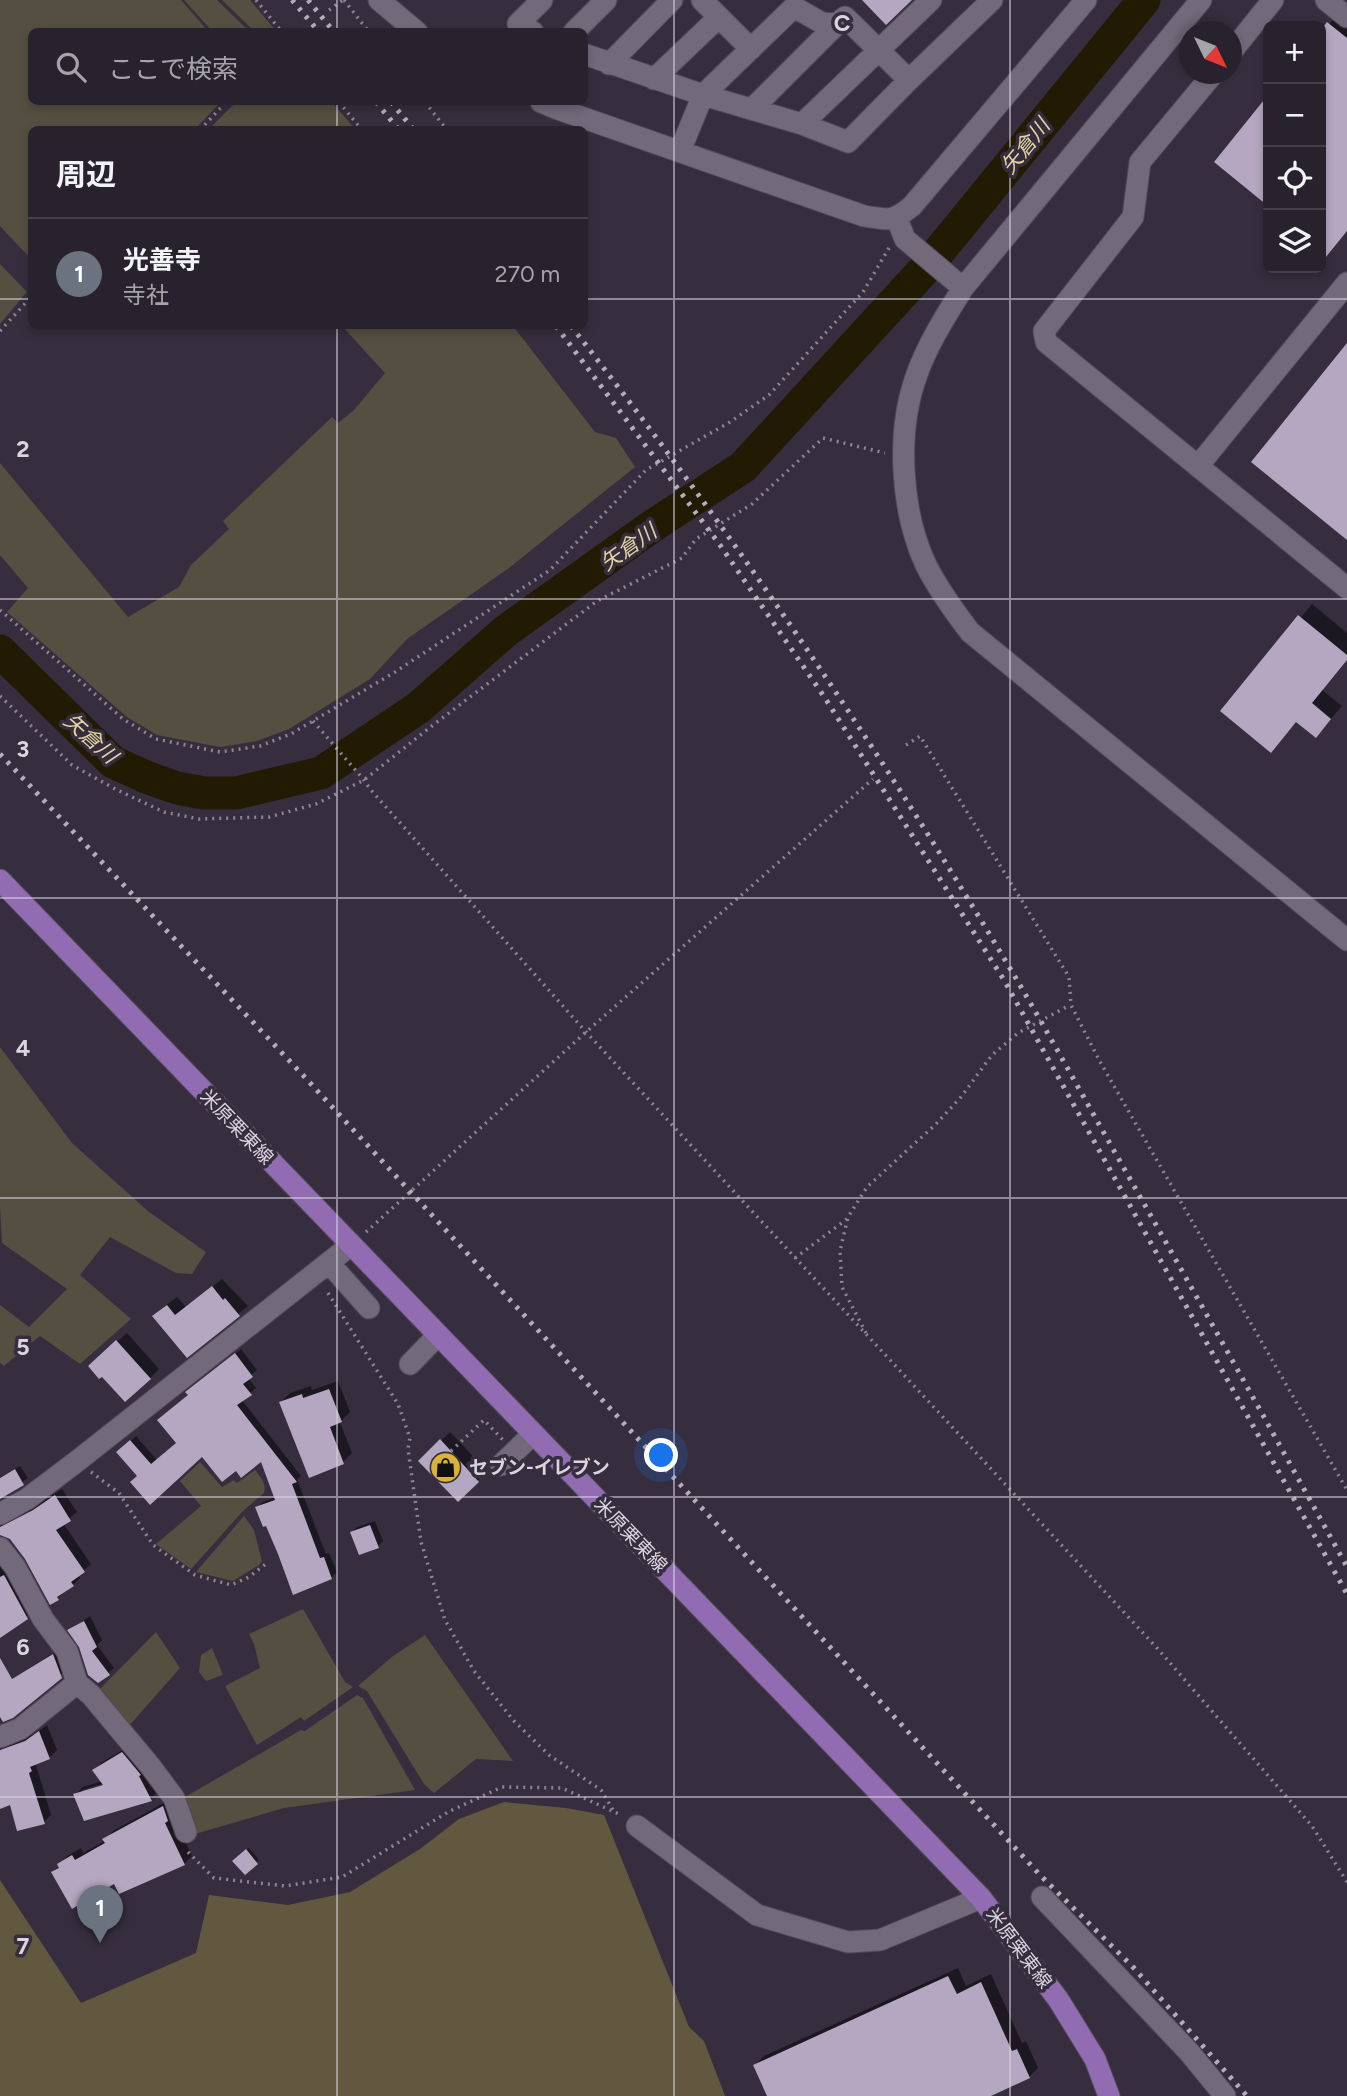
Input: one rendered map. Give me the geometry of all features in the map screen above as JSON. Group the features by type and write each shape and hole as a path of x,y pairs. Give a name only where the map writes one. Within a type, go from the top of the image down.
{"main road":[{"name":"米原栗東線","path":"0,880 981,1898 1058,1999 1095,2059 1109,2096"}],"street":[{"path":"379,0 412,28"},
{"path":"525,28 517,24 542,0"},
{"path":"578,28 607,0"},
{"path":"609,64 672,0"},
{"path":"702,0 751,49"},
{"path":"802,124 931,0"},
{"path":"588,56 703,95 802,124 848,142 992,0"},
{"path":"901,229 912,206 1086,0"},
{"path":"1201,0 960,285 915,379 907,417 904,454 906,497 912,527 921,552 947,602 970,632 1347,940"},
{"path":"1242,38 1273,0"},
{"path":"1326,0 1347,17"},
{"path":"680,151 703,95 794,7 822,23 837,23"},
{"path":"654,79 719,17"},
{"path":"752,109 845,17 909,80"},
{"path":"1205,84 1140,162 1133,217 1044,331 1046,342 1347,588"},
{"path":"548,105 864,216 886,220 901,229 960,285"},
{"path":"1198,466 1347,283"},
{"path":"0,1514 27,1499 76,1462 351,1245"},
{"path":"322,1269 369,1308"},
{"path":"410,1364 438,1335"},
{"path":"501,1465 533,1434"},
{"path":"0,1548 15,1567 43,1619 66,1651 78,1683 92,1695 174,1798 186,1832"},
{"path":"0,1737 20,1729 78,1683"},
{"path":"637,1826 757,1915 848,1942 880,1940 981,1898"},
{"path":"1042,1897 1189,2052 1225,2096"}],"path":[{"path":"256,0 279,28"},
{"path":"329,10 343,0 366,28"},
{"path":"204,126 223,105"},
{"path":"341,105 359,126"},
{"path":"427,105 444,126"},
{"path":"0,610 123,719 156,739 220,752 260,746 291,734 395,672 550,570 646,470 730,422 769,395 863,292 901,229"},
{"path":"0,331 28,300"},
{"path":"0,696 72,765 117,790 164,811 199,818 269,817 316,804 364,780 597,601 682,558 696,539 752,504 822,438 880,453 904,454"},
{"path":"314,722 586,1032 1167,1658 1312,1826 1347,1882"},
{"path":"906,745 920,736 1069,977 1071,1005 1099,1060 1347,1490"},
{"path":"351,1245 586,1032 873,779"},
{"path":"870,1340 842,1287 841,1251 849,1217 867,1187 936,1124 961,1097 992,1055 1018,1033 1071,1005"},
{"path":"795,1258 849,1217"},
{"path":"322,1269 398,1404 410,1438 408,1450 421,1542 445,1620 474,1671 514,1721 549,1755 601,1790 613,1810"},
{"path":"451,1451 484,1420 505,1442"},
{"path":"76,1462 119,1493 153,1545 194,1575 231,1585 249,1577 267,1563"},
{"path":"186,1832 185,1848 214,1878 285,1886 342,1877 448,1812 502,1787 562,1788 613,1810 637,1826"}],"shaded area":[{"path":"0,0 181,0 205,28 28,28 28,105 218,105 198,126 28,126 28,256 0,226"},
{"path":"184,0 217,0 246,28 209,28"},
{"path":"222,0 250,0 273,28 251,28"},
{"path":"233,105 335,105 352,126 212,126"},
{"path":"0,264 27,292 0,324"},
{"path":"345,329 515,329 595,432 616,438 635,467 509,568 407,639 370,679 289,729 257,741 220,747 157,735 127,717 7,612 28,588 0,555 0,463 128,617 179,587 191,565 229,529 223,521 332,417 338,423 354,410 385,373"},
{"path":"0,1047 72,1143 149,1212 206,1252 192,1274 176,1273 110,1237 80,1275 131,1319 80,1364 40,1336 4,1366 0,1363 0,1305 29,1327 67,1289 2,1243"},
{"path":"200,1462 222,1487 234,1480 237,1483 255,1470 263,1480 265,1489 191,1569 156,1544 201,1506 180,1481"},
{"path":"244,1516 254,1530 262,1561 259,1565 233,1581 196,1572"},
{"path":"303,1609 345,1682 353,1687 304,1721 301,1717 257,1745 225,1686 260,1668 249,1634"},
{"path":"156,1632 180,1668 128,1727 96,1693"},
{"path":"425,1635 513,1761 476,1759 434,1793 424,1784 367,1691 358,1686 393,1656"},
{"path":"212,1648 223,1675 206,1681 199,1672 201,1655"},
{"path":"357,1695 363,1698 415,1790 284,1808 195,1834 178,1801 301,1730 305,1731"},
{"path":"504,1802 604,1815 689,2027 704,2041 725,2096 0,2096 0,1880 81,2003 196,1953 209,1895 288,1905 350,1892 420,1849 459,1819"}],"building":[{"path":"862,0 912,0 886,25"},
{"path":"1326,23 1347,38 1347,231 1326,257 1326,84"},
{"path":"1263,101 1263,202 1214,162"},
{"path":"1347,343 1347,540 1251,462"},
{"path":"1298,615 1347,655 1347,660 1312,703 1331,719 1316,738 1296,722 1271,753 1220,711"},
{"path":"212,1286 240,1316 187,1358 152,1316 167,1305 175,1315"},
{"path":"116,1340 151,1379 125,1402 88,1366"},
{"path":"235,1353 253,1377 243,1384 252,1395 237,1405 297,1482 292,1484 320,1558 324,1557 332,1579 293,1595 266,1526 263,1527 255,1507 275,1500 261,1462 241,1478 236,1471 222,1482 202,1457 150,1505 130,1482 137,1476 116,1452 130,1440 151,1464 176,1443 157,1420 188,1395 185,1392"},
{"path":"329,1389 342,1422 330,1427 344,1464 309,1478 279,1402 302,1394 303,1398"},
{"name":"セブン-イレブン","path":"440,1439 479,1482 458,1502 418,1461"},
{"path":"15,1469 24,1485 0,1499 0,1478"},
{"path":"55,1495 71,1521 56,1530 85,1572 71,1582 74,1586 50,1605 25,1559 10,1539 0,1535 0,1527"},
{"path":"370,1525 379,1548 359,1555 350,1532"},
{"path":"4,1575 28,1619 0,1638 0,1577"},
{"path":"84,1621 97,1647 92,1651 110,1675 98,1683 88,1675 79,1647 67,1630"},
{"path":"53,1654 62,1678 13,1718 3,1722 0,1717 0,1658 12,1679"},
{"path":"39,1731 50,1759 30,1767 32,1771 29,1773 45,1824 17,1831 10,1805 0,1809 0,1750 25,1741"},
{"path":"122,1752 141,1775 139,1776 152,1801 84,1821 73,1794 103,1785 92,1770"},
{"path":"163,1806 168,1821 165,1823 185,1865 119,1894 114,1884 72,1909 51,1872 59,1868 57,1864 72,1855 75,1860 105,1843 102,1839"},
{"path":"246,1849 258,1864 245,1875 232,1861"},
{"path":"948,1976 957,1994 981,1982 1012,2051 1017,2049 1030,2078 991,2096 767,2096 753,2065"}],"waterway":[{"name":"矢倉川","path":"0,651 113,762 146,777 177,788 204,793 236,793 321,773 418,708 507,630 651,527 743,467 923,271 1144,0"}],"railway":[{"path":"292,0 316,28"},
{"path":"308,0 331,28"},
{"path":"378,105 396,126"},
{"path":"393,105 411,126"},
{"path":"558,329 720,545 825,698 1004,980 1347,1594"},
{"path":"573,329 689,481 801,641 909,804 1050,1037 1347,1567"},
{"path":"0,754 300,1072 1041,1876 1133,1967 1247,2096"}],"place":[{"name":"セブン-イレブン","path":"446,1467"},
{"name":"光善寺","path":"100,1943"}]}
